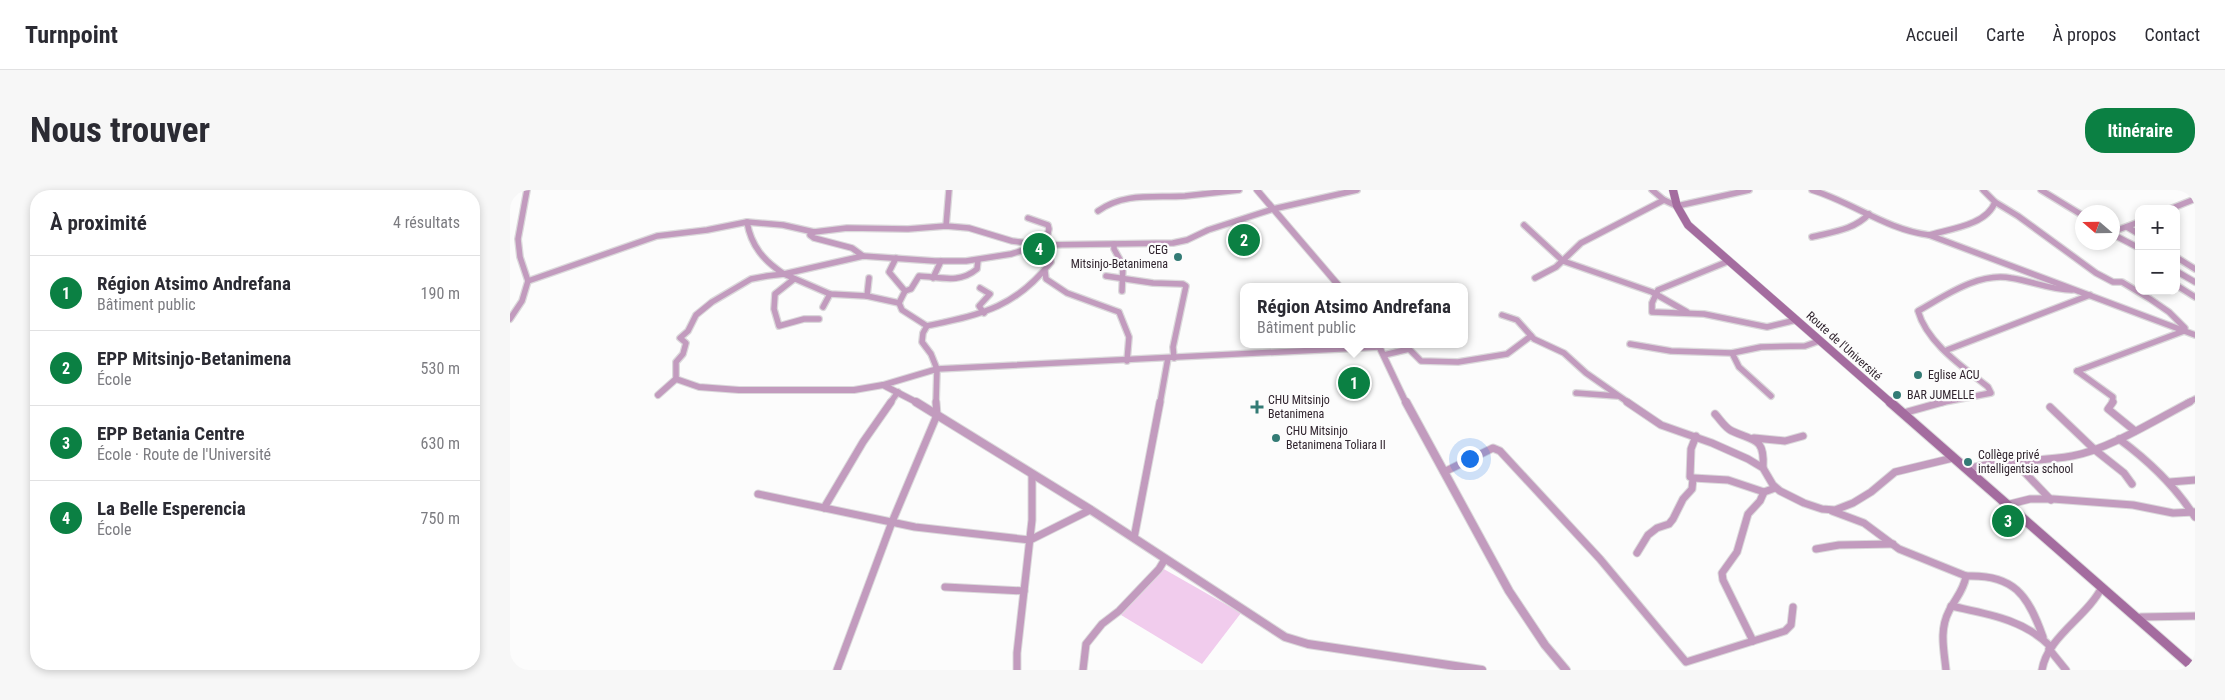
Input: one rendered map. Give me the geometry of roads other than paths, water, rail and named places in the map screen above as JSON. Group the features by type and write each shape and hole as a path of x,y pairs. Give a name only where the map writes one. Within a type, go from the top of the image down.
{"main road":[{"name":"Route de l'Université","path":"1673,190 1688,225 2195,669"},
{"name":"Route de l'Université","path":"1678,190 1679,206 1692,224 2195,664"}],"street":[{"path":"510,319 522,301 528,281 520,257 518,239 527,190"},
{"path":"946,226 949,190"},
{"path":"1098,211 1113,201 1127,198 1183,196 1239,190"},
{"path":"1257,190 1337,283"},
{"path":"528,281 657,236 707,230 748,222 784,225 814,232 846,228 908,229 946,226 969,228 1012,241 1043,245 1173,243 1187,240 1208,230 1273,209 1357,190"},
{"path":"1652,190 1664,200 1679,206 1749,190"},
{"path":"1812,190 1839,199 1914,234 1929,235 2195,335"},
{"path":"1983,190 2004,209 2018,216 2096,274 2113,282 2122,282 2150,299 2182,323 2184,330"},
{"path":"2041,190 2075,211"},
{"path":"2180,205 2195,199"},
{"path":"1535,278 1563,261 1581,243 1664,200"},
{"path":"1989,214 1995,206 1995,202"},
{"path":"1929,235 2004,209"},
{"path":"1812,237 1846,228 1866,218 1868,214"},
{"path":"658,395 676,379 676,362 686,346 686,343 680,338 688,331 696,315 712,302 751,279 784,274 875,254 896,258 941,261 978,260 1022,253 1043,245 1049,229 1048,224 1028,218"},
{"path":"748,222 748,232 761,256 770,266 784,274 830,294 867,296 899,303"},
{"path":"2120,230 2135,224"},
{"path":"1524,225 1563,261 1656,294 1688,313"},
{"path":"2127,227 2135,232"},
{"path":"814,232 810,235 814,238 852,248 863,256"},
{"path":"2120,237 2135,246"},
{"path":"1114,244 1114,248 1123,265 1122,291"},
{"path":"904,291 899,303 902,310 927,326 984,313 1013,300 1045,270 1051,262 1050,255 1043,245"},
{"path":"896,258 889,272 891,277 904,291"},
{"path":"904,291 911,289 919,276 958,280 973,273 978,266 978,260"},
{"path":"2180,260 2195,269"},
{"path":"933,278 941,261"},
{"path":"1729,261 1658,290 1652,312 1728,317 1766,327 1796,320"},
{"path":"1045,270 1044,276 1046,279 1067,293 1119,312 1129,338 1127,361"},
{"path":"2182,274 2195,282"},
{"path":"1106,276 1144,280 1153,283 1183,284 1186,286 1134,538"},
{"path":"1907,412 1949,400 1991,393 1988,387 1934,338 1920,322 1918,311 1964,286 2000,276 2020,279 2050,289 2078,290"},
{"path":"867,296 869,278"},
{"path":"794,279 775,294 774,309 780,326 804,319 820,319"},
{"path":"980,288 990,294 979,306 984,313"},
{"path":"2180,288 2195,297"},
{"path":"823,307 830,294"},
{"path":"1947,350 2090,295"},
{"path":"1502,314 1517,320 1531,336 1564,353 1586,373 1661,425 1726,448 1763,467 1776,488 1807,505 1860,520 1906,552 1966,576 1983,575 2011,582 2030,605 2043,637 2066,670"},
{"path":"837,670 892,522 937,415 935,388 937,369 931,354 922,342 927,326"},
{"path":"2135,431 2108,409 2114,400 2113,397 2078,371 2184,330"},
{"path":"1384,355 1409,349 1421,362 1442,363 1477,360 1500,353 1507,354 1531,336"},
{"path":"1630,344 1671,351 1703,350 1732,354 1761,347 1791,347 1819,341"},
{"path":"676,379 699,387 739,390 854,390 873,388 937,369 1327,352 1357,348"},
{"path":"1380,348 1413,417 1526,618 1545,646 1566,670"},
{"path":"1732,354 1739,367 1771,396"},
{"path":"883,385 937,415 1090,510 1285,637 1308,644 1449,667 1482,670"},
{"path":"824,508 863,442 898,392"},
{"path":"1576,393 1617,396"},
{"path":"1970,468 2013,460 2072,456 2095,450 2195,399"},
{"path":"2050,407 2095,450 2124,473 2132,484"},
{"path":"1715,414 1730,430 1754,438 1785,441 1803,436"},
{"path":"1637,554 1648,535 1657,528 1663,528 1669,524 1686,493 1692,489 1693,478 1690,477 1690,456 1696,436"},
{"path":"1754,438 1764,454 1763,467"},
{"path":"2119,439 2144,458 2170,482 2194,514"},
{"path":"1444,472 1493,448 1500,451 1600,559 1686,662 1784,631 1791,625 1793,607"},
{"path":"1832,511 1850,504 1875,489 1884,482 1887,476 1895,472 1953,458"},
{"path":"2013,460 2051,500"},
{"path":"1017,670 1030,540 1032,474"},
{"path":"1693,478 1728,480 1764,492"},
{"path":"2170,482 2195,480"},
{"path":"1753,641 1729,594 1722,573 1737,552 1748,514 1764,492 1776,488"},
{"path":"758,494 796,500 824,508 892,522 1030,540 1090,510"},
{"path":"2010,504 2022,500 2116,503 2167,513 2194,514"},
{"path":"1816,549 1839,545 1893,544"},
{"path":"1083,670 1086,644 1102,624 1119,611 1159,569 1165,559"},
{"path":"1946,670 1942,631 1951,606 1966,585 1966,576"},
{"path":"945,587 1024,591"},
{"path":"2042,670 2049,647 2075,622 2098,595 2102,587"},
{"path":"1951,606 2018,624 2043,637"},
{"path":"2141,617 2195,616"}],"place":[{"name":"EPP Mitsinjo-Betanimena","path":"1244,240"},
{"name":"La Belle Esperencia","path":"1039,249"},
{"name":"CEG Mitsinjo-Betanimena","path":"1178,257"},
{"name":"Eglise ACU","path":"1918,375"},
{"name":"Région Atsimo Andrefana","path":"1354,383"},
{"name":"BAR JUMELLE","path":"1897,395"},
{"name":"CHU Mitsinjo Betanimena","path":"1257,407"},
{"name":"CHU Mitsinjo Betanimena Toliara II","path":"1276,438"},
{"name":"Collège privé intelligentsia school","path":"1968,462"},
{"name":"EPP Betania Centre","path":"2008,521"}]}
